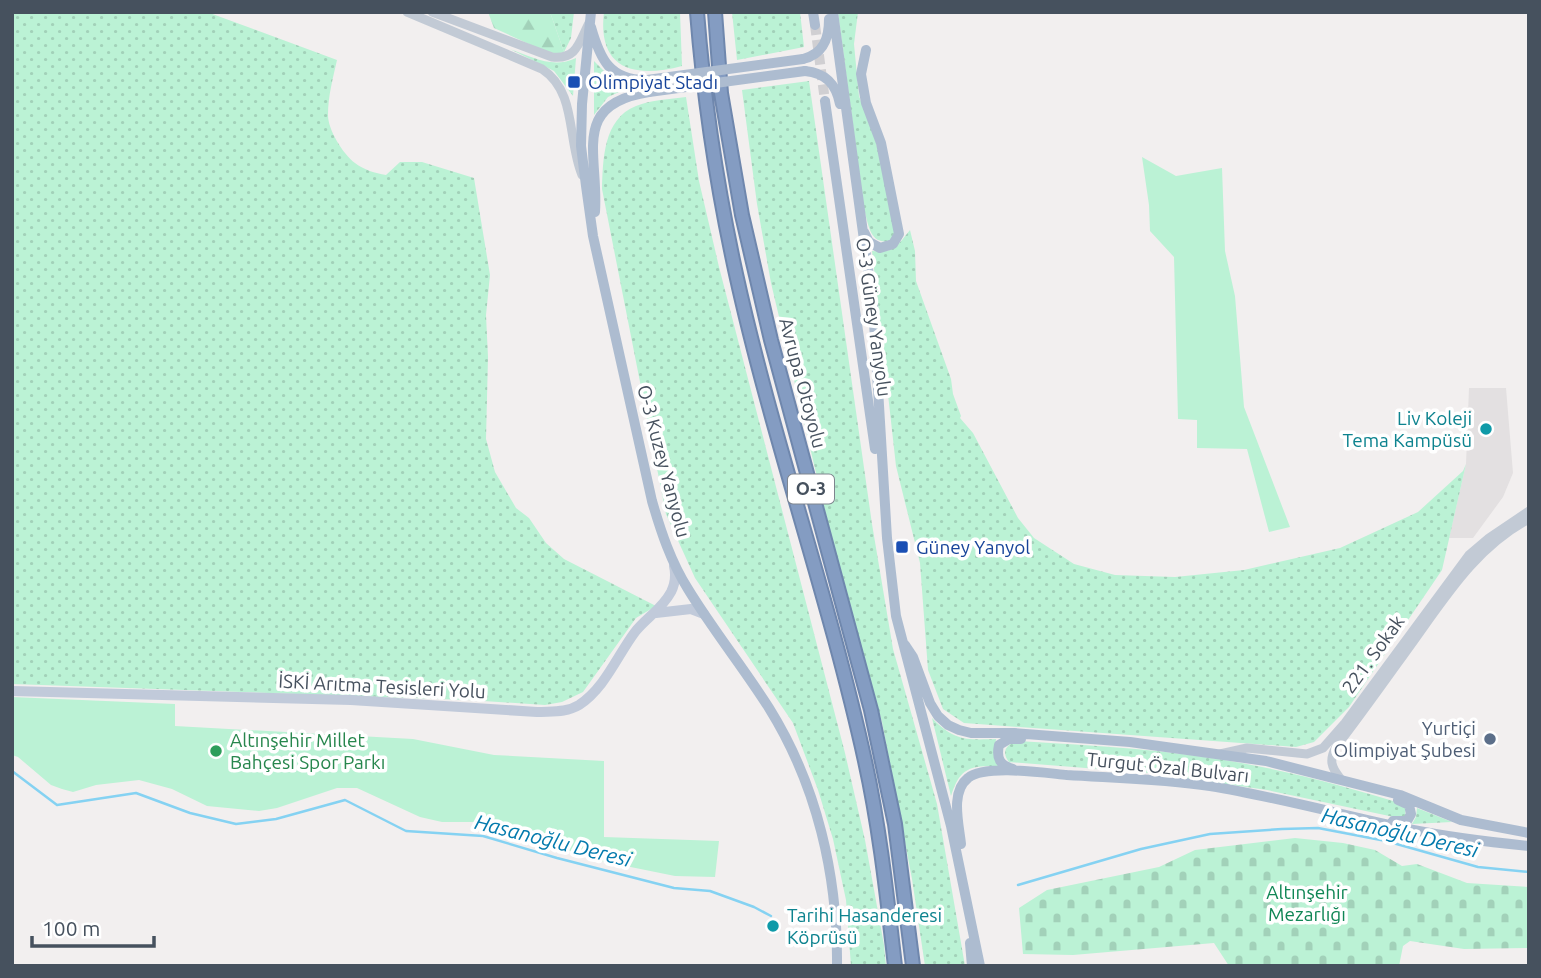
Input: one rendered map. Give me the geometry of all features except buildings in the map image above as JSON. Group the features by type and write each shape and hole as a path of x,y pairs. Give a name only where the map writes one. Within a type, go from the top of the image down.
{"highway":[{"name":"Avrupa Otoyolu","path":"697,12 705,104 726,222 756,353 863,752 884,873 895,966"},
{"name":"Avrupa Otoyolu","path":"715,12 721,93 745,227 771,340 841,593 879,745 901,865 913,966"}],"main road":[{"path":"813,12 815,25"},
{"path":"590,17 598,52 608,67 622,77 635,80 803,59 816,54 827,41 831,12"},
{"path":"831,12 873,306 887,538 901,640 951,826 976,939 979,966"},
{"name":"O-3 Kuzey Yanyolu","path":"590,17 581,146 586,186 593,236 652,501 672,559 687,588 776,720 803,775 831,871 837,925 837,966"},
{"path":"863,230 869,242 880,248 893,244 900,233 881,143 866,103 862,74 866,50"},
{"path":"593,236 593,139 598,117 616,100 629,95 805,71 819,72 838,93 857,182"},
{"name":"O-3 Güney Yanyolu","path":"825,101 887,538"},
{"name":"İSKİ Arıtma Tesisleri Yolu","path":"12,691 337,700 537,712 567,711 582,703 598,687 636,631 656,613 671,591 676,575 672,559"},
{"path":"656,613 691,609 704,614"},
{"name":"Turgut Özal Bulvarı","path":"901,640 913,657 930,703 938,716 948,725 971,733 1014,733 1130,742 1266,761 1400,795 1461,820 1529,833"},
{"path":"1037,772 1003,766 998,757 999,745 1009,739 1018,738 1074,739"},
{"name":"Turgut Özal Bulvarı","path":"966,901 957,808 959,790 968,778 981,772 1037,772 1208,786 1410,829 1529,846"},
{"path":"1332,811 1402,822 1407,821 1411,814 1409,805 1405,802 1340,778"},
{"path":"966,901 972,966"},
{"path":"837,925 843,966"}],"street":[{"path":"407,12 552,75 561,85 566,97 574,157 586,186"},
{"path":"432,12 561,58 569,57 574,51 590,17"},
{"name":"221. Sokak","path":"1220,754 1247,748 1296,754 1323,748 1345,723 1469,555 1489,537 1529,511"},
{"name":"221. Sokak","path":"1340,778 1331,764 1336,747 1457,580 1510,529 1529,519"}],"shaded area":[{"path":"1469,388 1506,388 1513,473 1503,497 1473,538 1449,538 1466,464"}],"green space":[{"path":"12,12 207,12 337,60 329,101 329,121 341,148 358,165 386,175 400,162 422,162 474,178 490,275 486,315 486,439 495,472 516,508 529,518 546,543 564,559 656,606 636,618 583,692 562,702 545,705 12,684"},
{"path":"488,12 550,12 564,52 553,55 494,28"},
{"path":"550,12 574,12 571,38 564,52"},
{"path":"604,12 680,12 682,66 649,71 634,70 622,65 613,58 606,46 603,31"},
{"path":"732,12 800,12 804,47 737,60"},
{"path":"838,12 858,12 854,44 859,96 875,138 896,230 893,240 875,238 864,209"},
{"path":"510,49 551,62 576,58 573,96 554,71"},
{"path":"594,61 608,75 630,87 608,97 594,115"},
{"path":"809,81 872,524 893,649 937,804 965,966 925,966 912,879 882,722 831,536 771,283 757,204 742,90"},
{"path":"686,97 699,181 719,267 845,753 865,840 886,966 851,966 846,900 833,839 793,723 695,578 666,514 602,178 607,141 617,120 625,112 648,102"},
{"path":"1142,157 1176,176 1222,168 1225,251 1235,296 1244,407 1290,527 1269,532 1247,449 1197,448 1197,420 1178,419 1174,257 1150,231"},
{"path":"910,230 915,251 916,281 951,379 960,418 973,433 1018,518 1034,538 1074,564 1115,575 1175,577 1244,570 1340,548 1418,512 1463,471 1466,464 1442,570 1349,707 1314,742 1296,747 964,723 943,709 928,670 920,563 896,466 872,251 894,248"},
{"path":"12,697 175,704 175,726 413,739 494,755 604,761 604,837 719,841 715,877 675,876 601,861 478,822 442,822 420,817 357,788 337,788 277,808 259,811 207,806 172,789 139,780 96,785 73,792 51,785 12,755"},
{"path":"932,718 954,735 996,739 994,757 999,766 968,770 958,779 951,796"},
{"path":"1018,741 1110,747 1232,761 1334,784 1406,805 1405,817 1394,817 1267,790 1149,773 1009,762 1005,755 1006,749"},
{"path":"1417,808 1452,822 1412,824"},
{"name":"Altınşehir Mezarlığı","path":"1295,838 1343,843 1375,850 1402,866 1417,864 1467,883 1529,887 1529,948 1464,949 1410,941 1403,946 1399,966 1229,966 1214,943 1073,955 1023,954 1019,908 1047,890 1159,867 1195,850"}],"waterway":[{"name":"Hasanoğlu Deresi","path":"12,771 57,805 136,793 190,813 236,824 276,819 345,800 406,831 483,836 674,888 710,891 771,916"},
{"name":"Hasanoğlu Deresi","path":"1018,885 1141,849 1210,834 1318,828 1386,841 1478,867 1529,872"}],"tunnel":[{"path":"815,25 825,101"}],"place":[{"name":"Olimpiyat Stadı","path":"574,82"},
{"name":"Liv Koleji Tema Kampüsü","path":"1486,429"},
{"name":"Güney Yanyol","path":"902,547"},
{"name":"Yurtiçi Olimpiyat Şubesi","path":"1490,739"},
{"name":"Altınşehir Millet Bahçesi Spor Parkı","path":"216,751"},
{"name":"Tarihi Hasanderesi Köprüsü","path":"773,926"}]}
